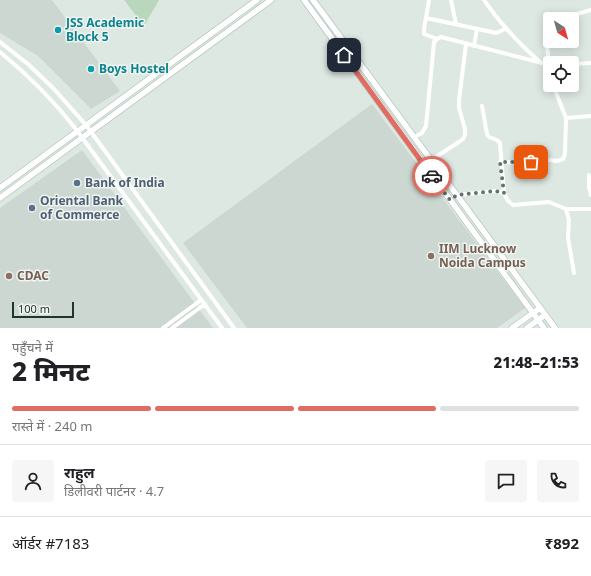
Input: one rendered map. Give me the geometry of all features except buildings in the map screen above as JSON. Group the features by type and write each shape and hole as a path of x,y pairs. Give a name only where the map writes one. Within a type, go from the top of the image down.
{"street":[{"path":"0,188 257,0"},
{"path":"0,198 271,0"},
{"path":"304,0 544,328"},
{"path":"313,0 555,328"},
{"path":"429,0 424,34 541,63"},
{"path":"451,0 456,24"},
{"path":"484,0 505,29 541,63"},
{"path":"579,13 591,10"},
{"path":"426,18 496,33 505,29"},
{"path":"474,46 477,29"},
{"path":"414,137 422,133 426,126 434,42 437,38"},
{"path":"0,42 33,69 54,89 86,125 234,328"},
{"path":"431,160 459,142 465,135 465,129 459,108 459,100 466,44"},
{"path":"0,52 20,68 78,131 222,328"},
{"path":"579,64 591,63"},
{"path":"500,162 528,163 538,160 557,161 563,159 565,154 566,118 557,92"},
{"path":"482,106 487,134 489,137 500,143 500,162 504,193 508,202 512,205 549,202 566,209 591,209"},
{"path":"566,118 591,116"},
{"path":"589,175 588,187 591,195"},
{"path":"450,200 457,195 495,191 504,193"},
{"path":"566,209 568,220 568,238 574,273"},
{"path":"163,328 202,300"},
{"path":"172,328 205,304"},
{"path":"512,328 540,308"},
{"path":"527,328 545,315"}],"shaded area":[{"path":"0,0 52,0 120,91 91,109 38,56 0,33"},
{"path":"372,104 525,308 497,328 247,328 183,243"},
{"path":"82,150 213,328 0,328 0,208"}],"green space":[{"path":"124,0 159,0 144,26"}],"way so far":[{"path":"432,176 450,200 457,195 495,191 504,193 500,162 531,162"}],"place":[{"name":"JSS Academic Block 5","path":"58,30"},
{"name":"Boys Hostel","path":"91,69"},
{"name":"Bank of India","path":"77,183"},
{"name":"Oriental Bank of Commerce","path":"32,208"},
{"name":"IIM Lucknow Noida Campus","path":"431,256"},
{"name":"CDAC","path":"9,276"}],"route":[{"path":"344,55 432,176"}]}
